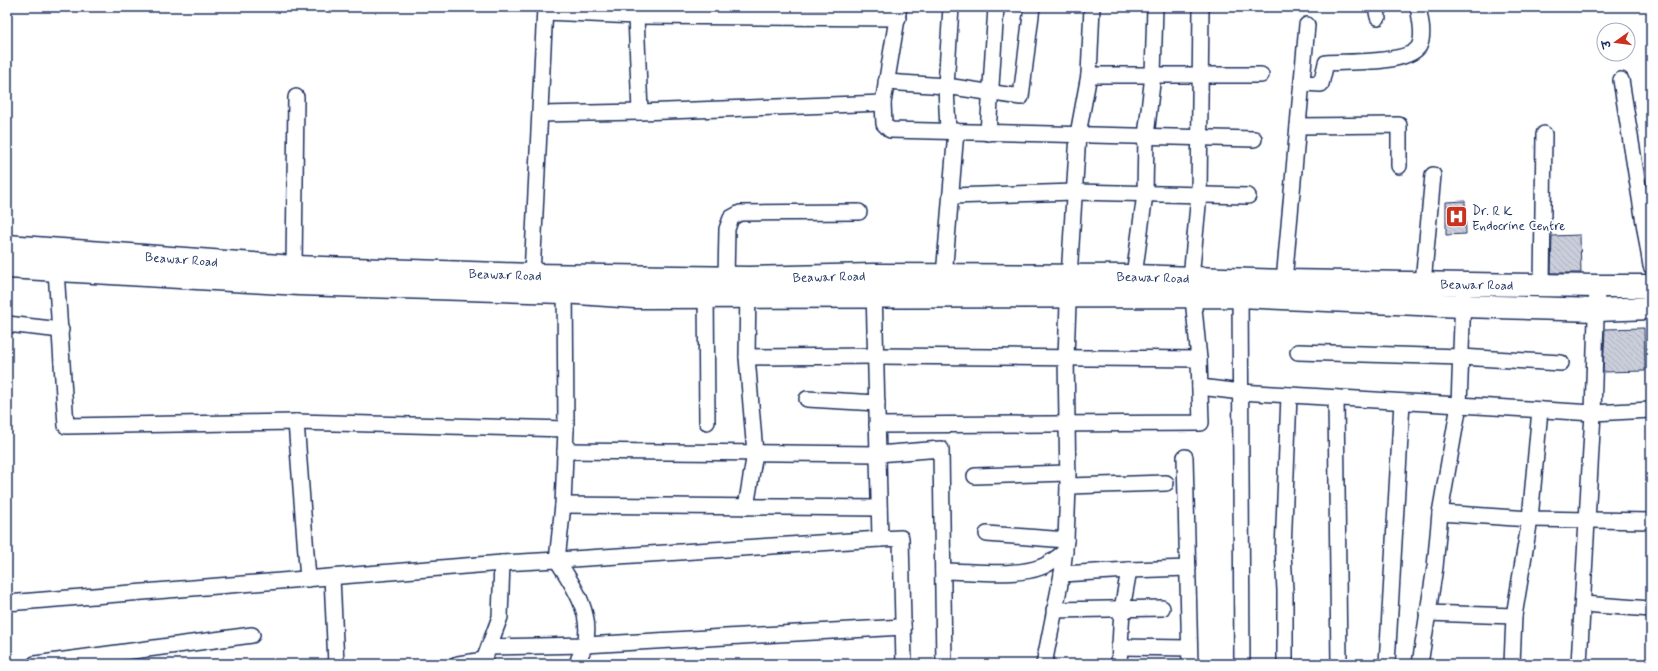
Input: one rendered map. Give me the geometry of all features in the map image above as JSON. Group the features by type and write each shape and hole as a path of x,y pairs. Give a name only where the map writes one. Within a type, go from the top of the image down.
{"main road":[{"name":"Beawar Road","path":"7,246 294,267 532,275 565,284"},
{"name":"Beawar Road","path":"7,267 299,284 713,284 874,297 1069,286 1240,287 1463,306 1597,310 1651,308"},
{"name":"Beawar Road","path":"748,287 873,276 944,276 1069,286 1134,276 1192,287"},
{"name":"Beawar Road","path":"1240,287 1284,281 1651,286"}],"street":[{"path":"944,276 951,196 952,131 946,86 951,7"},
{"path":"988,133 996,7"},
{"path":"886,82 946,86 1021,96 1032,7"},
{"path":"1044,664 1064,559 1068,479 1066,358 1069,286 1078,134 1089,74 1092,7"},
{"path":"1134,276 1145,194 1146,136 1153,75 1155,7"},
{"path":"877,425 1201,423 1199,359 1192,287 1199,195 1201,137 1201,7"},
{"path":"1302,83 1321,84 1326,63 1406,56 1420,45 1422,33 1418,7"},
{"path":"532,275 545,9 636,16 899,12 883,103 884,124 890,130 1254,139"},
{"path":"636,16 640,112"},
{"path":"1284,281 1307,25"},
{"path":"1089,74 1261,76"},
{"path":"1621,80 1651,266"},
{"path":"294,267 296,97"},
{"path":"540,114 640,112 883,103"},
{"path":"1298,126 1399,125 1399,166"},
{"path":"1542,285 1544,134"},
{"path":"1422,283 1433,176"},
{"path":"951,196 1075,192 1248,196"},
{"path":"707,422 713,284 730,218 740,213 859,212"},
{"path":"56,270 66,426 296,422 566,429"},
{"path":"873,276 880,539"},
{"path":"565,284 566,429 563,505 557,560 576,590 585,611 587,632 585,645 579,655 577,664"},
{"path":"1420,664 1435,567 1440,513 1459,405 1464,284"},
{"path":"1579,664 1594,413 1597,286"},
{"path":"746,507 755,453 747,357 748,287"},
{"path":"1240,287 1242,664"},
{"path":"7,324 61,330"},
{"path":"1298,352 1461,357 1561,363"},
{"path":"747,357 876,356 1199,359"},
{"path":"1200,387 1241,392 1594,413 1651,410"},
{"path":"1285,664 1285,591 1283,551 1289,395"},
{"path":"1336,398 1339,664"},
{"path":"807,399 877,403"},
{"path":"1387,664 1402,402"},
{"path":"1512,664 1514,616 1530,519 1540,410"},
{"path":"296,422 308,579"},
{"path":"565,451 878,454 941,449 944,664"},
{"path":"1186,457 1190,664"},
{"path":"975,476 1166,483"},
{"path":"563,505 879,508"},
{"path":"1440,513 1530,519 1651,521"},
{"path":"987,534 1064,559 1130,570 1188,568"},
{"path":"7,603 502,563 901,538 904,664"},
{"path":"943,571 1030,571 1064,559"},
{"path":"458,664 484,660 500,617 502,563"},
{"path":"1119,664 1122,609 1130,570"},
{"path":"332,577 336,664"},
{"path":"1583,604 1651,609"},
{"path":"1054,610 1162,608"},
{"path":"1427,613 1514,616"},
{"path":"489,646 585,645 903,627"},
{"path":"35,664 252,635"},
{"path":"1119,647 1189,648"}],"building":[{"path":"1465,201 1466,234 1446,235 1446,202"},
{"path":"1580,235 1581,273 1551,273 1552,236"},
{"path":"1644,328 1645,371 1603,372 1605,329"}],"place":[{"name":"Dr. R K Endocrine Centre","path":"1457,217"}]}
